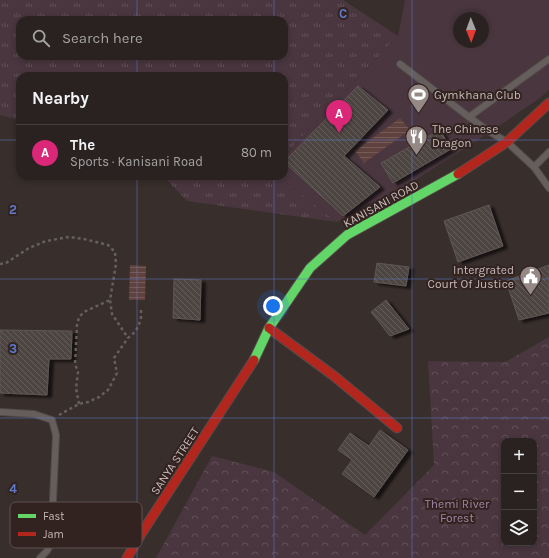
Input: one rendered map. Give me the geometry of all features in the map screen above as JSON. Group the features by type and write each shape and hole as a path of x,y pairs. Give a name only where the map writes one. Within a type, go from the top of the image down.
{"street":[{"name":"KANISANI ROAD","path":"230,397 253,361 269,328 310,268 347,235 462,172 507,142 549,103"},
{"path":"269,328 335,376 397,428"},
{"name":"SANYA STREET","path":"142,532 230,397"},
{"name":"SANYA STREET","path":"127,558 133,548"}],"lane":[{"path":"469,117 549,59"},
{"path":"400,64 469,117 507,142 534,167 549,188"},
{"path":"534,167 549,152"},
{"path":"0,412 34,414 52,420 56,435 53,502"},
{"path":"40,558 48,548"}],"path":[{"path":"0,264 6,263 34,246 69,237 108,245 115,252 116,264 110,300 112,314 128,338"},
{"path":"79,404 76,388 78,372 75,364 77,325 79,317 84,312 110,300"},
{"path":"52,420 79,404 88,402 108,390 117,373 114,358 139,325 141,308"}],"green space":[{"path":"0,0 343,0 398,36 288,152 288,72 16,72 16,119 0,115"},
{"name":"Gymkhana Club","path":"405,0 549,0 549,90 540,98 389,197 368,204 337,222 283,180 288,180 288,152 398,36"},
{"path":"167,180 283,180 337,222 187,201"},
{"name":"Themi River Forest","path":"549,337 549,558 156,558 212,456 274,472 365,535 434,465 428,361 505,362"}],"shaded area":[{"path":"400,118 410,130 364,163 355,151"},
{"path":"130,265 146,266 145,300 129,300"}],"building":[{"path":"358,86 388,110 344,156 380,187 343,216 288,166 288,158"},
{"name":"The Chinese Dragon","path":"440,130 451,149 393,183 381,163"},
{"path":"489,205 503,246 458,262 444,221"},
{"path":"377,263 409,267 406,286 374,282"},
{"name":"Intergrated Court Of Justice","path":"549,265 549,313 519,320 506,281"},
{"path":"174,279 201,280 200,320 173,318"},
{"path":"386,300 409,329 390,336 371,312"},
{"path":"0,330 72,331 71,359 49,359 47,395 0,393"},
{"path":"380,430 408,450 374,497 342,474 352,460 338,450 350,433 369,446"}],"traffic: fast":[{"path":"254,360 269,328 310,268 347,235 458,174"}],"traffic: jam":[{"path":"458,174 507,142 549,103"},
{"path":"269,328 334,376 397,428"},
{"path":"142,532 254,360"},
{"path":"127,558 133,548"}],"place":[{"name":"Gymkhana Club","path":"419,114"},
{"name":"The","path":"339,133"},
{"name":"The Chinese Dragon","path":"416,156"},
{"name":"Intergrated Court Of Justice","path":"530,296"}]}
